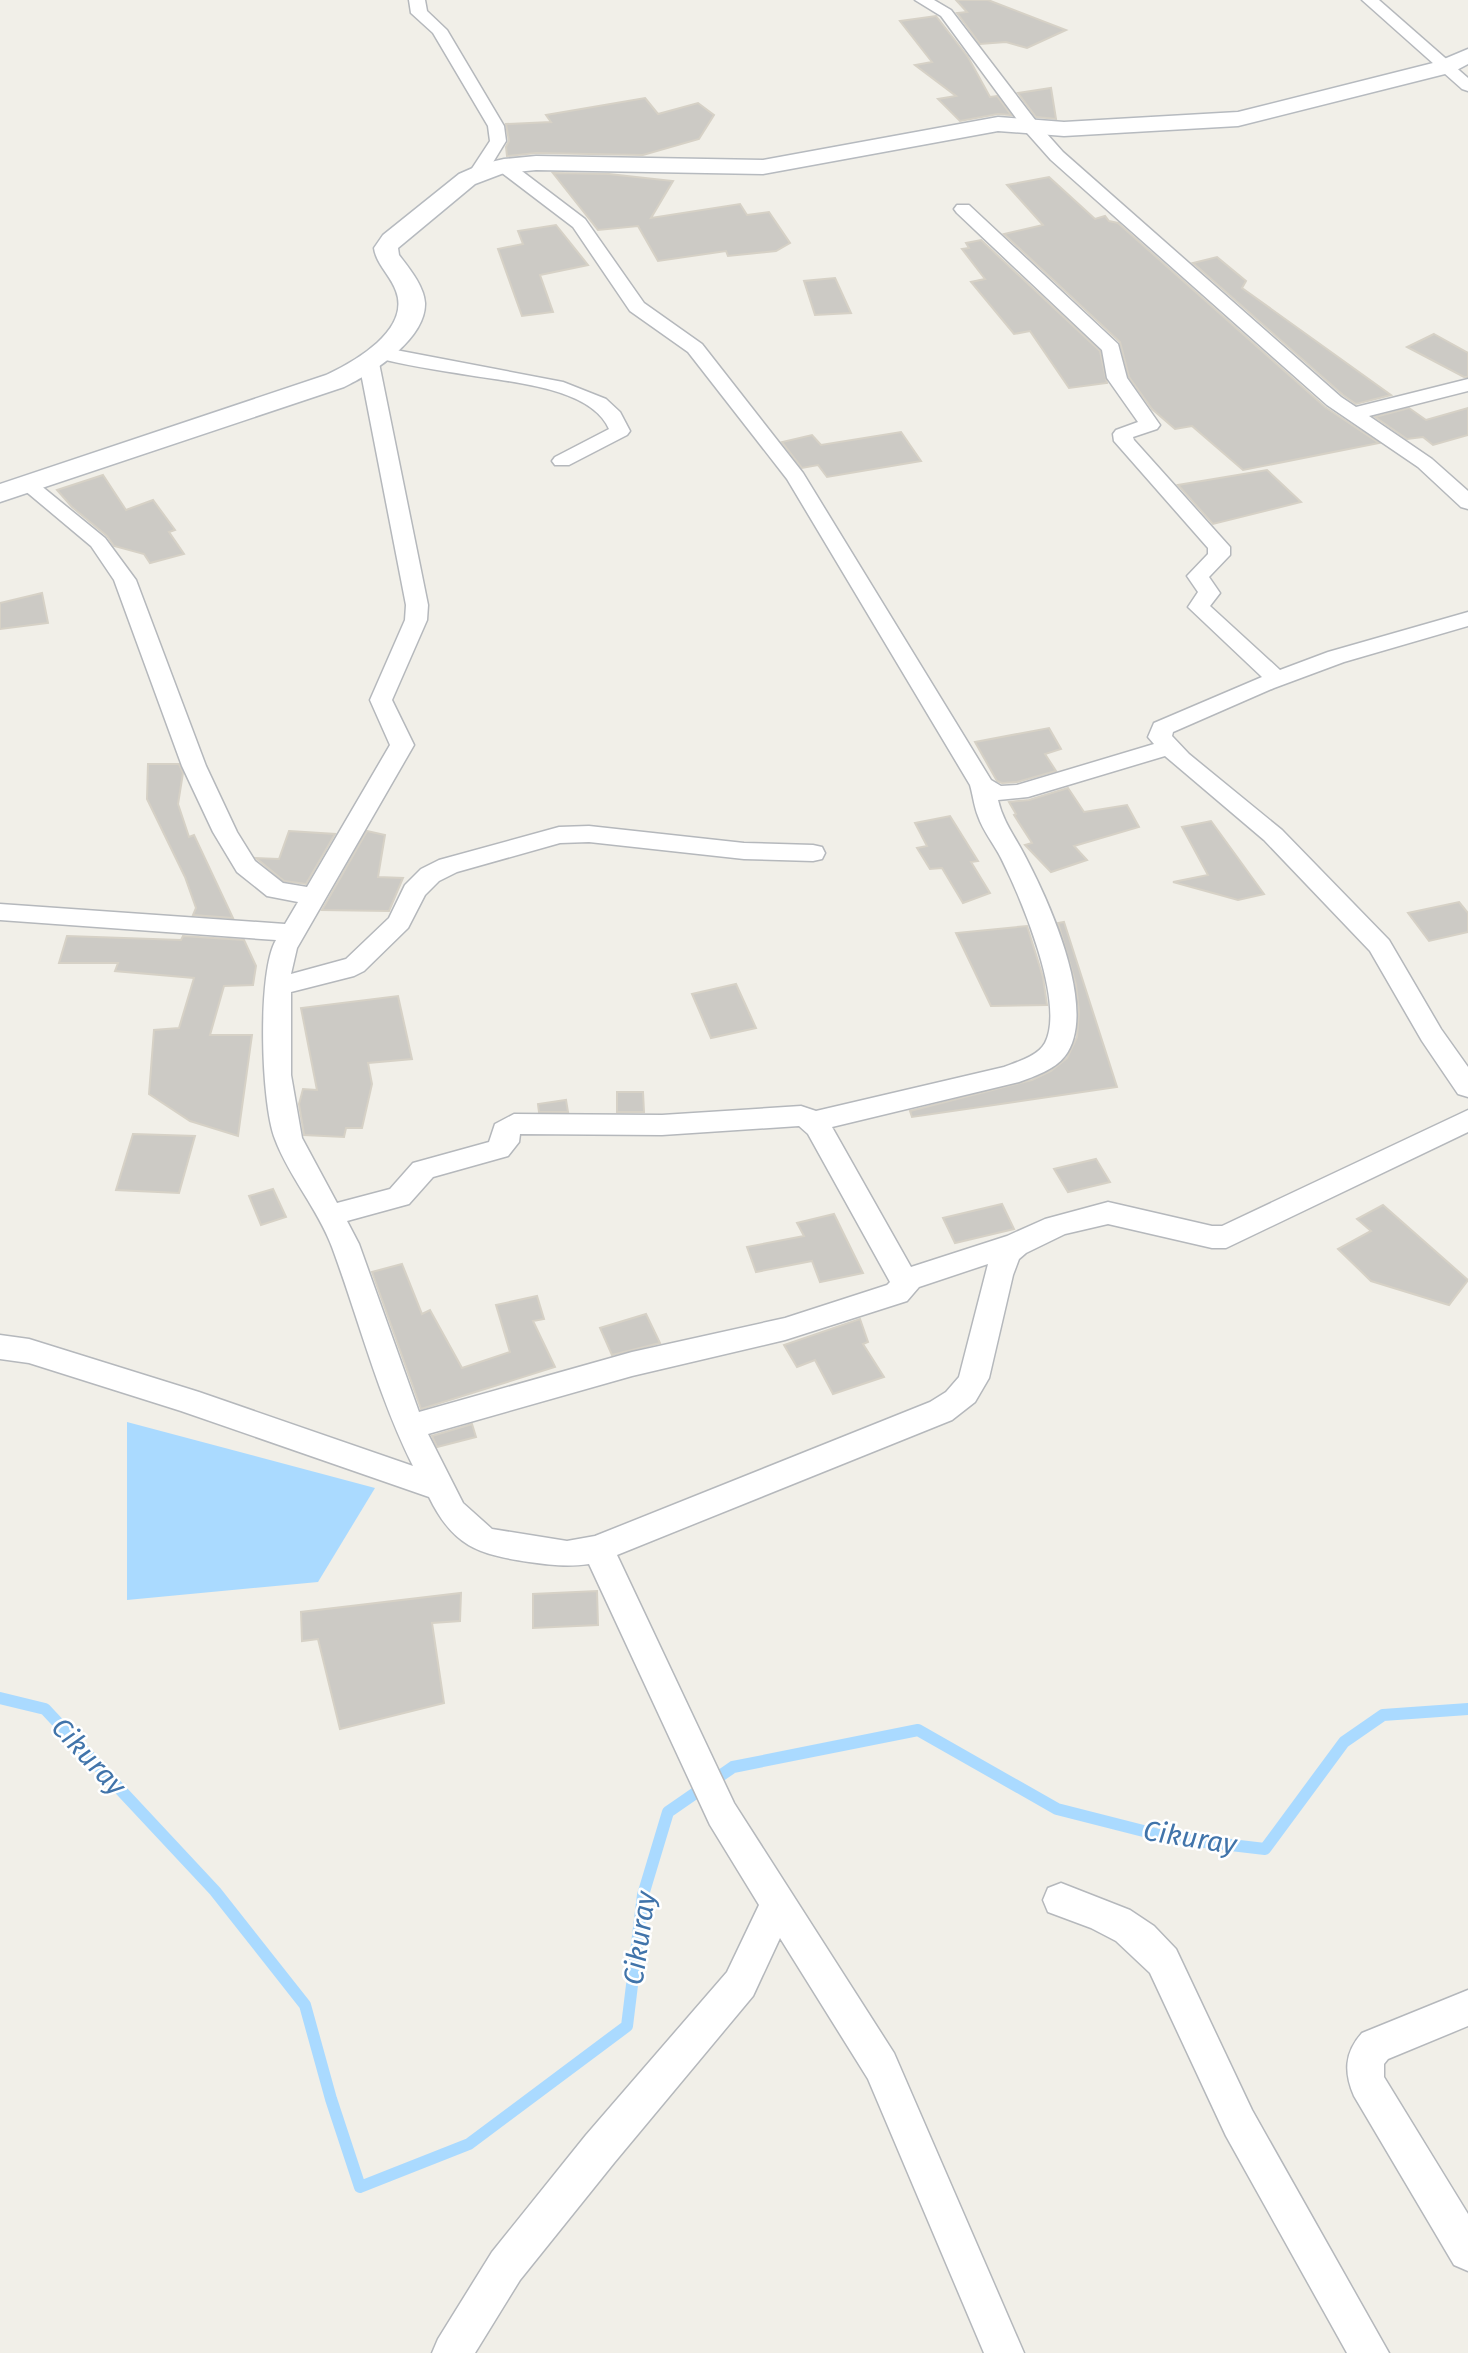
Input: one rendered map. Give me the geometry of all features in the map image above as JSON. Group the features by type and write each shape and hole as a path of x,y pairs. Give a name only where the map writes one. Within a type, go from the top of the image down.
{"street":[{"path":"0,493 335,381 374,358 404,327 413,306 411,294 387,255 386,248 402,231 478,173 498,141 496,126 439,30 419,13 417,0"},
{"path":"923,0 946,13 1030,125 1057,156 1286,361 1353,414 1425,463 1468,503"},
{"path":"1370,0 1468,86"},
{"path":"478,173 504,166 536,163 763,167 998,124 1064,129 1238,119 1445,67 1468,56"},
{"path":"331,1214 399,1197 408,1191 416,1176 423,1170 498,1149 505,1142 505,1130 514,1124 662,1125 801,1116 814,1121 1009,1075 1037,1064 1059,1044 1064,1019 1060,982 1037,913 1013,858 991,818 982,785 796,477 695,348 637,307 579,223 504,166"},
{"path":"963,209 1111,348 1116,378 1150,425 1123,434 1124,441 1219,548 1219,555 1198,576 1209,593 1199,607 1277,679"},
{"path":"374,358 512,375 569,390 600,405 614,416 620,431 562,461"},
{"path":"374,358 417,613 381,700 401,739 400,752 292,933 280,961 278,1075 288,1138 345,1244 409,1427 452,1512 482,1539 555,1553 598,1549 941,1411 956,1402 967,1391 974,1378 1003,1263 1017,1244"},
{"path":"1353,414 1468,385"},
{"path":"27,484 98,542 125,580 194,766 225,832 246,866 276,890 314,896"},
{"path":"1468,619 1336,657 1277,679 1162,728 1160,737 1273,835 1380,946 1431,1035 1468,1087"},
{"path":"982,785 992,793 1005,795 1020,792 1169,747"},
{"path":"278,986 345,970 355,965 399,922 414,891 439,871 489,853 559,835 589,834 744,851 813,853"},
{"path":"0,912 292,933"},
{"path":"905,1280 1017,1244 1069,1223 1108,1213 1212,1237 1226,1237 1468,1119"},
{"path":"409,1427 632,1364 785,1329 903,1290 905,1280 814,1121"},
{"path":"0,1347 29,1351 188,1401 440,1488"},
{"path":"598,1549 722,1814 881,2066 1004,2353"},
{"path":"1061,1900 1111,1917 1147,1940 1163,1961 1239,2123 1369,2353"},
{"path":"453,2353 506,2266 600,2149 740,1984 778,1903"},
{"path":"1468,2008 1375,2046 1365,2056 1363,2067 1367,2082 1468,2251"}],"water":[{"path":"127,1422 375,1488 318,1582 127,1600"}],"building":[{"path":"956,0 988,0 1066,30 1027,48 1006,42 980,44 957,13 967,12"},
{"path":"936,16 968,57 990,97 997,96 1011,115 998,114 960,121 938,99 956,96 915,65 932,62 900,21"},
{"path":"1051,88 1056,119 1036,117 1018,93"},
{"path":"645,98 658,114 698,103 714,115 699,139 643,155 536,153 507,156 506,147 509,141 506,124 551,122 546,115"},
{"path":"553,173 609,174 673,181 651,218 740,204 747,215 769,212 790,243 776,251 728,256 726,251 658,261 638,226 598,230"},
{"path":"1049,177 1095,219 1105,216 1109,221 1118,223 1325,407 1379,443 1243,470 1192,426 1175,429 1152,409 1129,377 1120,342 1004,234 1043,225 1007,185"},
{"path":"556,225 588,265 540,275 553,312 522,316 498,249 523,244 518,231"},
{"path":"981,240 1100,351 1107,383 1069,388 1030,331 1014,334 971,282 985,279 962,249 969,248 966,243"},
{"path":"1217,257 1246,281 1242,288 1391,395 1356,404 1343,395 1193,263"},
{"path":"835,278 851,313 815,315 804,281"},
{"path":"1434,334 1468,353 1468,377 1407,347"},
{"path":"1409,408 1426,420 1468,408 1468,435 1433,445 1423,437 1407,439 1375,417"},
{"path":"901,432 921,461 827,477 818,465 802,468 782,442 812,435 821,445"},
{"path":"1267,470 1301,502 1213,524 1178,485"},
{"path":"103,475 126,510 153,500 175,530 169,532 184,554 150,563 144,554 114,546 107,536 72,507 57,490"},
{"path":"42,593 48,623 0,629 0,603"},
{"path":"1049,728 1061,749 1045,754 1056,771 1017,782 997,781 975,742"},
{"path":"148,764 179,764 183,773 178,804 189,837 194,835 233,918 193,915 196,908 185,877 147,799"},
{"path":"1068,788 1084,812 1127,805 1139,827 1074,846 1087,860 1051,872 1025,845 1032,843 1009,802 1029,800"},
{"path":"950,816 978,861 971,862 990,893 963,903 942,868 930,869 917,848 927,846 915,823"},
{"path":"1211,821 1264,894 1238,900 1173,882 1208,875 1182,827"},
{"path":"289,831 335,834 306,884 284,881 256,858 279,859"},
{"path":"367,831 385,835 378,877 403,878 389,911 322,910"},
{"path":"1459,902 1468,913 1468,932 1429,941 1408,913"},
{"path":"1064,922 1117,1087 912,1117 910,1111 1032,1080 1051,1071 1067,1058 1077,1037 1079,1012 1076,985 1058,923"},
{"path":"1027,926 1043,977 1047,1005 991,1006 956,933"},
{"path":"67,936 181,940 183,936 244,940 256,966 253,985 224,986 210,1035 252,1035 238,1136 190,1121 149,1094 154,1030 179,1028 194,978 115,971 118,963 59,963"},
{"path":"736,984 756,1028 711,1038 692,994"},
{"path":"398,996 412,1059 368,1063 372,1084 362,1128 346,1128 344,1137 304,1135 299,1104 303,1089 317,1090 301,1008"},
{"path":"617,1092 643,1092 644,1112 617,1112"},
{"path":"566,1100 568,1112 539,1112 538,1104"},
{"path":"133,1134 195,1136 179,1193 116,1190"},
{"path":"1096,1159 1110,1182 1068,1192 1054,1169"},
{"path":"273,1189 286,1217 261,1225 249,1196"},
{"path":"1002,1204 1014,1229 955,1243 943,1218"},
{"path":"1383,1205 1468,1280 1449,1305 1371,1281 1338,1249 1371,1231 1357,1219"},
{"path":"834,1214 863,1273 820,1282 812,1261 756,1272 747,1247 804,1236 797,1223"},
{"path":"402,1264 422,1314 430,1310 462,1368 510,1352 496,1305 537,1296 544,1319 533,1321 555,1367 421,1409 372,1272"},
{"path":"646,1314 660,1343 612,1355 600,1328"},
{"path":"860,1319 868,1342 863,1344 884,1377 833,1394 815,1360 797,1367 784,1345"},
{"path":"472,1424 476,1437 437,1447 432,1436"},
{"path":"597,1591 598,1625 533,1628 533,1594"},
{"path":"461,1593 460,1621 432,1623 444,1703 340,1729 318,1639 302,1641 301,1612"}],"waterway":[{"name":"Cikuray","path":"0,1698 45,1709 215,1891 305,2005 331,2099 360,2187 469,2144 627,2026 643,1895 668,1812 733,1767 918,1730 1057,1809 1171,1838 1265,1849 1344,1742 1383,1715 1468,1709"}]}
